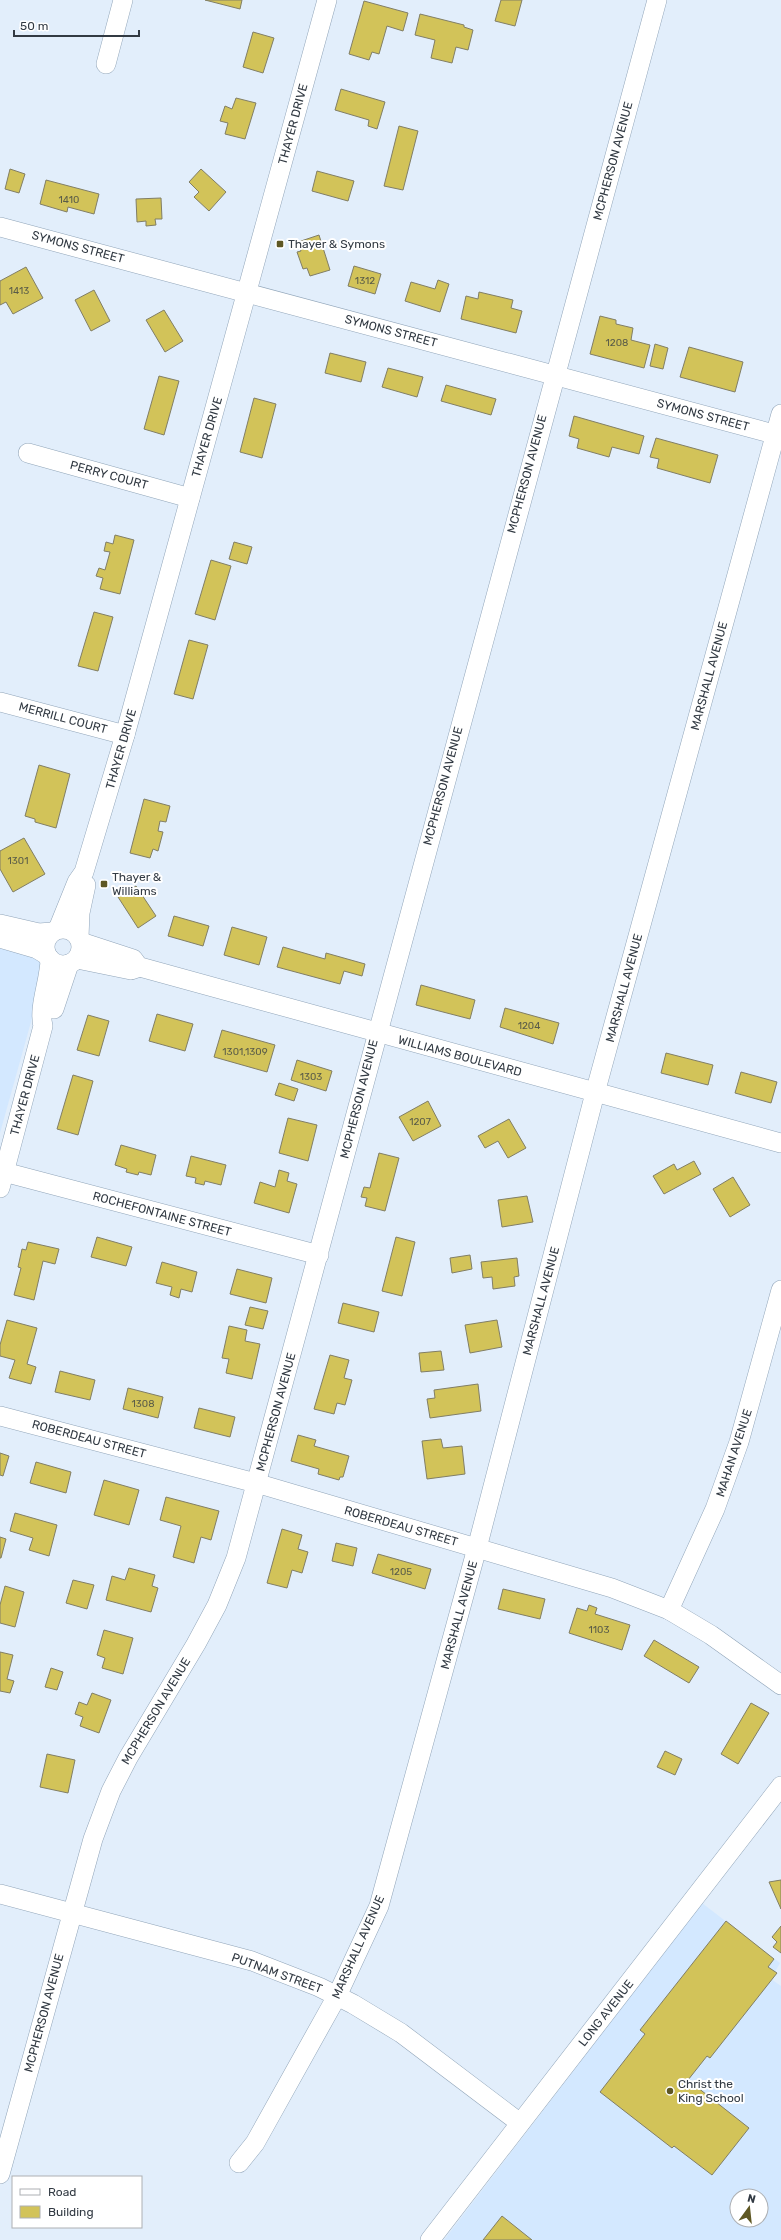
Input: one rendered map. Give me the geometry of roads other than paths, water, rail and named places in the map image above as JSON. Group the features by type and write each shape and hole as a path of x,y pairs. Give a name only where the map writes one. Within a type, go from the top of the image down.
{"street":[{"path":"106,64 123,0"},
{"name":"THAYER DRIVE","path":"55,931 76,882 84,872 125,735 248,292 327,0"},
{"name":"MCPHERSON AVENUE","path":"0,2174 71,1913 93,1839 111,1791 128,1758 196,1644 217,1605 236,1558 319,1255 376,1032 657,0"},
{"name":"SYMONS STREET","path":"0,226 778,435"},
{"name":"MARSHALL AVENUE","path":"239,2163 255,2143 337,1996 379,1906 477,1548 595,1093 778,435 781,414"},
{"name":"PERRY COURT","path":"28,453 190,498"},
{"name":"MERRILL COURT","path":"0,702 125,735"},
{"name":"THAYER DRIVE","path":"43,1026 51,1020 77,951 80,913 86,886 84,872"},
{"path":"0,924 39,933 70,929 77,951 61,965 37,949 0,938"},
{"path":"48,957 45,942 55,931"},
{"name":"WILLIAMS BOULEVARD","path":"77,951 134,959 140,967 781,1143"},
{"name":"THAYER DRIVE","path":"2,1180 43,1026 41,1017 50,974 48,957"},
{"name":"ROCHEFONTAINE STREET","path":"2,1180 319,1255"},
{"name":"MAHAN AVENUE","path":"669,1610 715,1509 739,1442 781,1290"},
{"name":"ROBERDEAU STREET","path":"0,1416 256,1483 612,1588 669,1610 711,1635 781,1685"},
{"name":"LONG AVENUE","path":"430,2240 781,1786"},
{"name":"PUTNAM STREET","path":"0,1894 252,1961 337,1996 401,2033 520,2123"}],"place":[{"name":"Thayer & Symons","path":"280,244"},
{"name":"Thayer & Williams","path":"104,884"},
{"name":"Christ the King School","path":"670,2091"}]}
